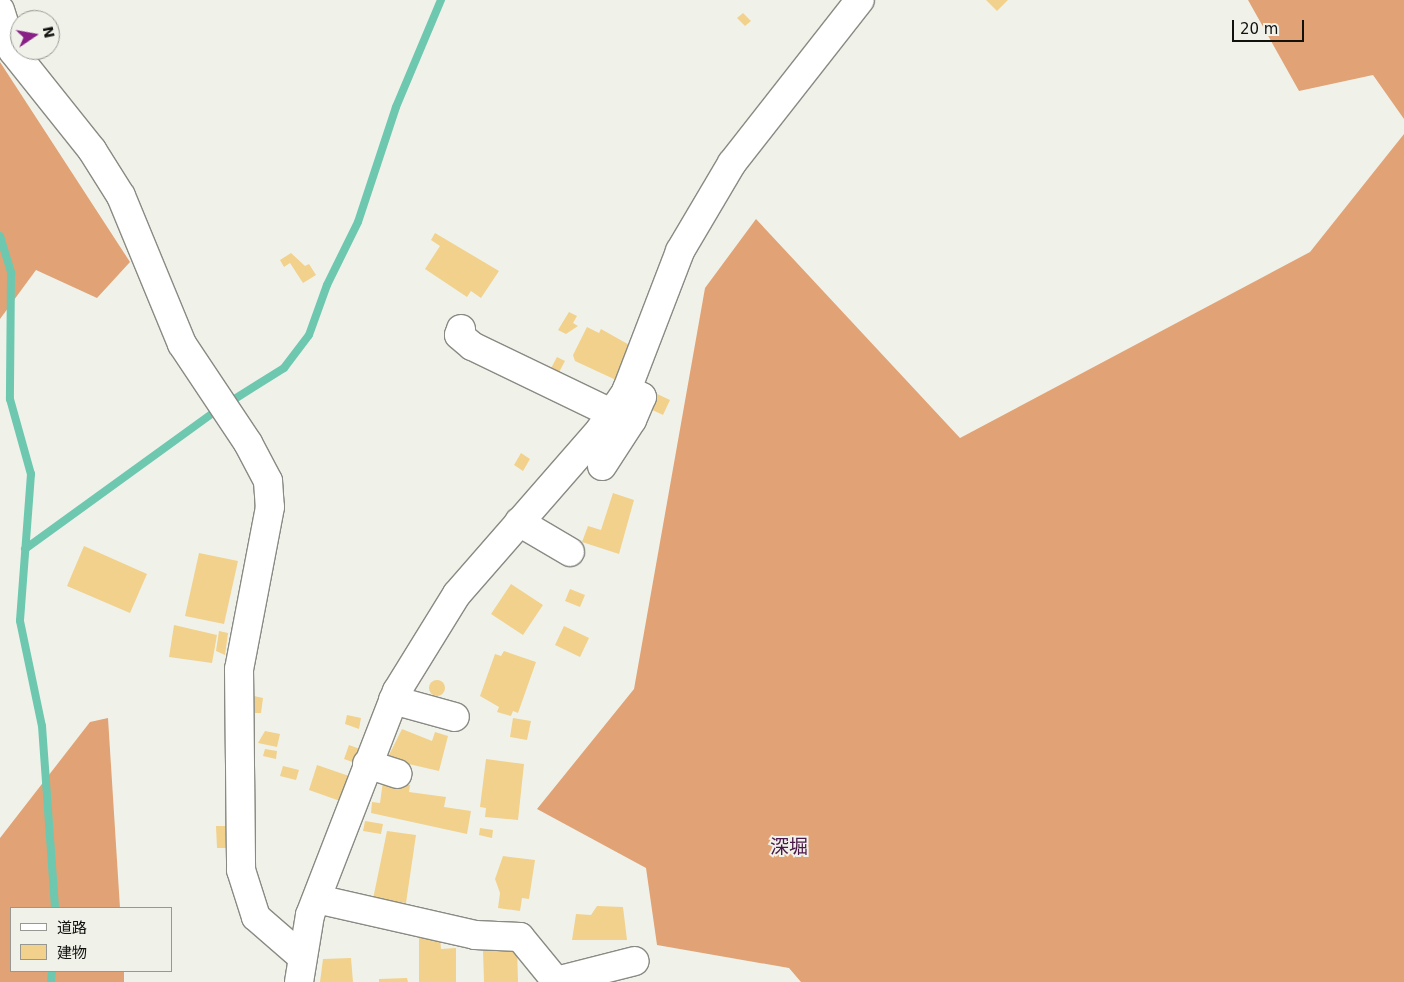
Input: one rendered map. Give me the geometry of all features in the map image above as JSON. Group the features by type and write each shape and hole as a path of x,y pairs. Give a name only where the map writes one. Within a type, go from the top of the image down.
{"street":[{"path":"300,969 317,899 366,764 393,700 457,594 517,518 612,413 628,389 684,243 732,163 860,0"},
{"path":"0,10 12,51 92,150 121,196 182,344 231,418 268,481 270,507 239,670 241,870 256,917 300,969"},
{"path":"461,329 459,336 472,346 612,413"},
{"path":"602,466 632,420 642,397 628,389"},
{"path":"517,518 570,552"},
{"path":"393,700 455,717"},
{"path":"366,764 397,774"},
{"path":"317,899 475,934 520,937 556,981 635,961"}],"shaded area":[{"path":"1248,0 1404,0 1404,119 1373,75 1299,91"},
{"path":"0,62 130,262 97,298 36,270 0,319"},
{"path":"1404,134 1404,982 801,982 789,968 657,945 646,868 537,809 634,689 705,288 756,219 960,438 1310,252"},
{"path":"108,718 120,907 10,907 10,972 124,972 124,982 0,982 0,838 90,722"}],"building":[{"path":"986,0 1008,0 997,11"},
{"path":"743,13 751,21 745,26 737,18"},
{"path":"435,233 499,271 481,298 471,291 467,297 425,269 440,246 431,240"},
{"path":"291,253 305,266 309,264 316,275 303,283 290,263 284,267 280,260"},
{"path":"569,312 577,316 573,323 578,326 566,334 558,330"},
{"path":"587,327 599,333 601,329 633,347 616,380 575,361 573,355"},
{"path":"557,357 565,361 557,376 549,372"},
{"path":"653,392 670,400 663,415 646,407"},
{"path":"521,453 530,459 523,471 514,465"},
{"path":"613,493 634,500 619,554 582,542 588,526 601,530"},
{"path":"84,546 147,574 130,613 67,586"},
{"path":"199,553 238,561 224,624 185,616"},
{"path":"511,584 543,605 523,635 491,614"},
{"path":"570,589 585,595 580,607 565,601"},
{"path":"174,625 217,635 212,663 169,657"},
{"path":"564,626 589,638 580,657 555,645"},
{"path":"219,631 228,633 225,655 216,651"},
{"path":"504,651 536,662 518,713 513,711 511,716 497,712 499,707 480,696 495,654 501,656"},
{"path":"437,680 445,688 437,696 429,688"},
{"path":"254,696 263,698 261,713 255,713"},
{"path":"347,715 361,718 359,729 345,724"},
{"path":"513,718 531,721 527,740 510,737"},
{"path":"402,729 432,741 435,732 448,736 439,771 387,759"},
{"path":"265,731 280,734 277,747 258,743"},
{"path":"349,745 360,749 355,763 344,759"},
{"path":"265,749 277,751 276,759 263,756"},
{"path":"486,759 524,764 518,820 485,817 486,808 480,807"},
{"path":"317,765 349,776 340,801 309,790"},
{"path":"283,766 299,770 296,780 280,776"},
{"path":"383,781 410,785 409,792 446,797 444,807 471,811 467,834 371,813 372,802 380,803"},
{"path":"365,821 383,824 381,834 363,831"},
{"path":"216,826 233,826 234,848 217,848"},
{"path":"480,828 493,830 492,838 479,835"},
{"path":"387,831 416,835 406,903 373,899"},
{"path":"503,856 535,860 529,899 522,898 520,911 498,908 500,893 495,879"},
{"path":"597,906 623,907 627,940 572,940 576,914 591,915"},
{"path":"419,937 440,937 441,949 456,948 456,982 419,982"},
{"path":"517,946 518,982 484,982 483,951"},
{"path":"351,958 353,982 320,982 323,959"},
{"path":"407,978 408,982 379,982 379,979"}],"waterway":[{"path":"25,549 214,412 284,368 309,335 327,285 358,222 396,107 441,0"},
{"path":"0,236 11,273 10,399 31,474 20,621 42,726 55,907"},
{"path":"51,982 52,972"}],"district":[{"name":"深堀","path":"789,847"}]}
